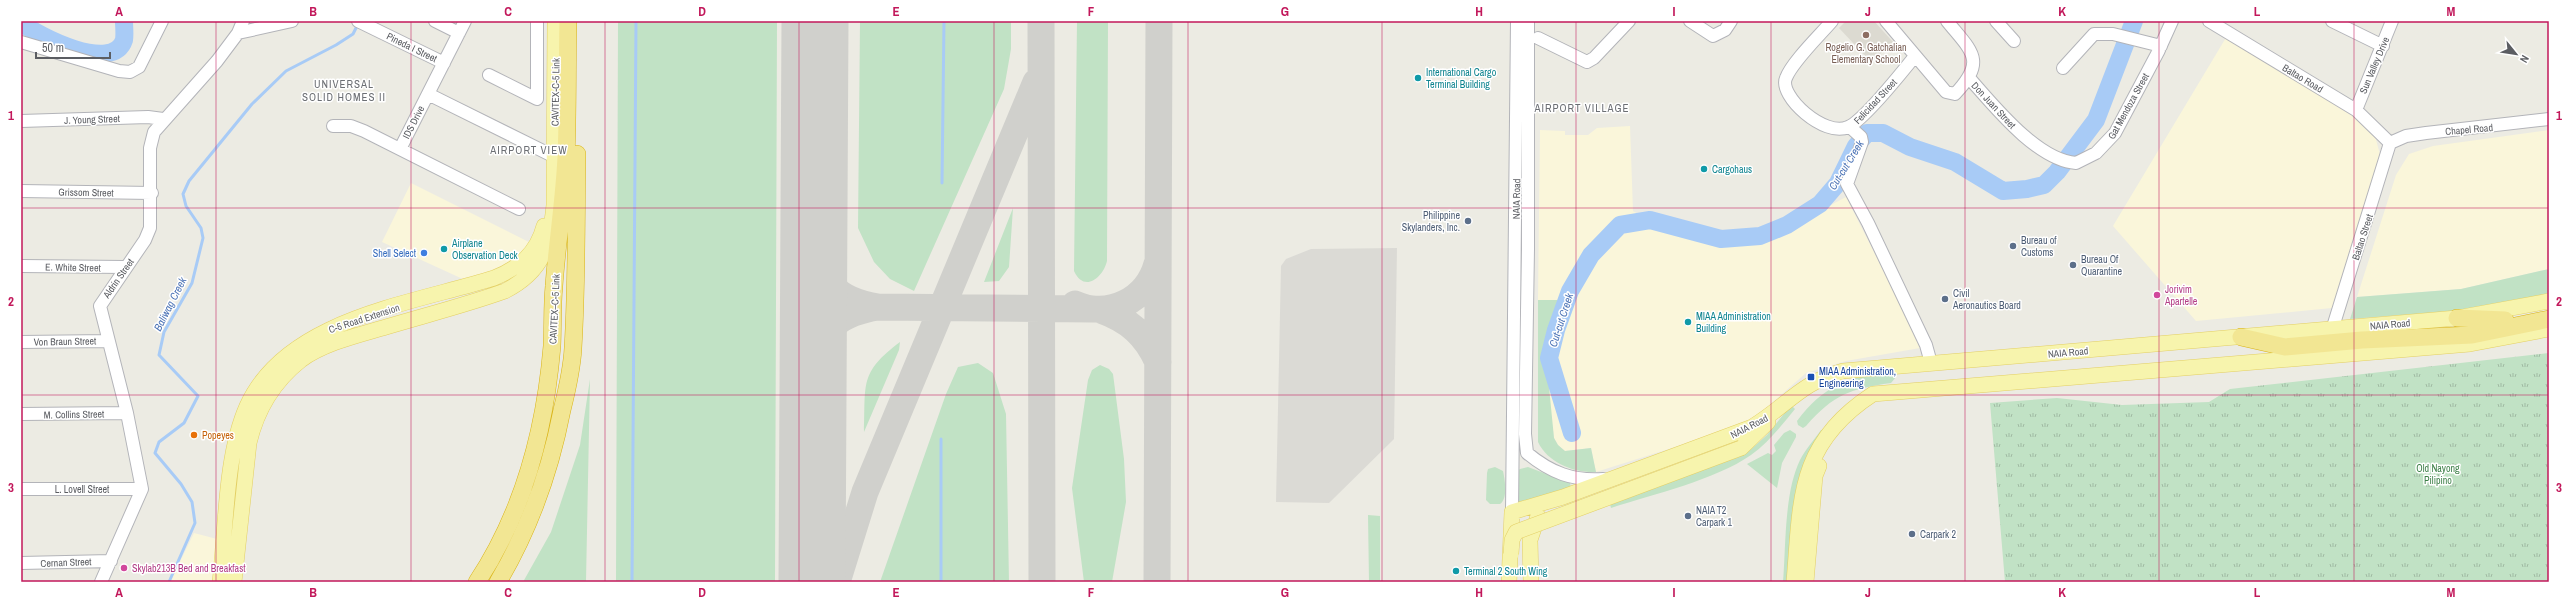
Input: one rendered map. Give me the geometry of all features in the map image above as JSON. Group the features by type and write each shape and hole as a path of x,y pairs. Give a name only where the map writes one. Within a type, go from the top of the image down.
{"highway":[{"name":"CAVITEX–C-5 Link","path":"477,582 496,551 517,506 529,473 541,426 552,345 554,287 560,245 566,157 568,21"},
{"name":"CAVITEX–C-5 Link","path":"498,582 525,533 543,487 560,425 573,349 578,21"},
{"path":"2456,318 2512,318 2549,310"},
{"path":"2241,337 2285,347 2358,340 2472,335 2549,319"}],"main road":[{"name":"CAVITEX-C-5 Link","path":"543,257 551,232 556,21"},
{"name":"C-5 Road Extension","path":"220,582 230,476 237,439 246,406 257,387 273,366 294,349 327,330 352,320 494,278 518,266 532,253 542,233 547,215 553,156"},
{"name":"C-5 Road Extension","path":"234,582 249,443 253,424 269,393 282,377 303,359 358,335 506,291 520,283 543,257"},
{"name":"NAIA Road","path":"1512,512 1550,501 1726,438 1752,427 1774,413 1809,383 1822,377 1843,371 2332,330 2456,318 2549,301"},
{"path":"1794,582 1801,499 1806,475 1815,453 1828,434 1851,409 1873,394 2470,344 2549,329"},
{"path":"1902,365 1905,391"},
{"path":"1510,582 1512,540 1516,532 1741,448 1760,432 1774,413"},
{"path":"1806,582 1815,476 1828,434"},
{"path":"1531,582 1530,540 1536,522 1550,501"},
{"path":"1512,512 1530,540"},
{"path":"1510,582 1512,512"}],"street":[{"path":"21,42 119,71 130,72 139,67 162,21"},
{"name":"Aldrin Street","path":"142,489 127,413 100,306 148,234 151,222 152,193 151,139 163,119 217,61 238,33 244,21"},
{"path":"238,33 292,21"},
{"name":"Pineda I Street","path":"358,21 444,63"},
{"path":"435,21 459,33"},
{"name":"IDS Drive","path":"465,21 401,147 519,209"},
{"path":"489,75 537,99 537,21"},
{"name":"NAIA Road","path":"1512,512 1517,21"},
{"name":"NAIA Road","path":"1528,21 1528,242 1525,434 1527,454 1557,474 1588,480 1611,478"},
{"path":"1538,38 1587,62 1594,58 1629,21"},
{"path":"1690,21 1713,36 1725,30 1731,21"},
{"path":"1832,21 1789,72 1785,79 1785,90 1806,114 1826,128 1836,130 1850,127 1861,139 1846,184 1868,223 1926,345 1931,364"},
{"name":"Don Juan Street","path":"1886,21 1915,56 1950,94 1955,94 1970,79 1998,111 2027,139 2067,161"},
{"path":"1947,21 1972,53 1974,68 1970,79"},
{"path":"1996,21 2014,40"},
{"name":"Gat Mendoza Street","path":"2067,161 2086,159 2096,153 2115,133 2172,21"},
{"name":"Baltao Road","path":"2209,21 2356,110 2390,143"},
{"path":"2332,21 2383,46"},
{"name":"Sun Valley Drive","path":"2356,110 2392,21"},
{"path":"2063,68 2094,34 2103,32 2160,46"},
{"name":"Felicidad Street","path":"1850,127 1915,56"},
{"path":"428,94 553,156"},
{"name":"J. Young Street","path":"21,121 148,117 163,119"},
{"name":"Chapel Road","path":"2390,143 2406,136 2426,132 2549,119"},
{"path":"333,126 351,126 401,147"},
{"name":"Baltao Street","path":"2332,330 2390,143"},
{"name":"Grissom Street","path":"21,191 152,193"},
{"name":"E. White Street","path":"21,266 126,267"},
{"name":"Von Braun Street","path":"21,342 108,341"},
{"name":"M. Collins Street","path":"21,414 127,413"},
{"name":"L. Lovell Street","path":"21,489 142,489"},
{"path":"101,582 142,489"},
{"name":"Cernan Street","path":"21,563 111,561"}],"shaded area":[{"name":"Rogelio G. Gatchalian Elementary School","path":"1846,21 1874,21 1893,42 1871,62 1839,28"},
{"path":"2227,36 2373,129 2381,158 2332,308 2196,321 2113,226"},
{"path":"1630,126 1633,211 1648,220 1737,243 1759,243 1846,197 1912,327 1920,348 1846,361 1806,373 1748,424 1596,472 1591,448 1565,451 1558,445 1554,438 1549,401 1546,356 1559,303 1538,300 1540,130 1565,131 1565,135 1588,135 1597,128"},
{"path":"2549,130 2549,269 2461,289 2357,297 2396,175 2409,154 2433,146"},
{"path":"411,183 531,243 509,265 486,275 465,280 382,242"},
{"path":"1397,248 1394,439 1329,503 1276,502 1281,266 1286,259 1311,249"},
{"path":"194,533 217,539 213,582 170,582"}],"green space":[{"path":"618,21 777,21 775,582 616,582"},
{"path":"860,21 1011,21 1011,49 1004,89 914,291 890,279 874,262 858,228"},
{"path":"1077,21 1108,21 1107,261 1102,273 1093,281 1088,282 1078,278 1074,271"},
{"path":"1013,208 1009,267 999,281 984,282"},
{"path":"2549,269 2549,295 2466,310 2350,319 2357,297 2461,289"},
{"path":"1538,300 1557,300 1559,304 1546,356 1554,438 1558,445 1565,451 1591,448 1596,472 1579,471 1562,465 1548,456 1538,442"},
{"path":"900,342 899,350 864,432 865,390 867,380 877,362"},
{"name":"Old Nayong Pilipino","path":"2549,353 2549,582 2005,582 1990,403 2057,398 2122,405 2209,402 2230,389"},
{"path":"978,363 993,373 1006,414 1009,582 880,582 946,394 958,367"},
{"path":"1100,365 1109,369 1113,374 1124,459 1126,502 1112,582 1084,582 1072,488 1088,380 1092,370"},
{"path":"1893,372 1896,377 1891,383 1864,388 1844,395 1825,407 1803,428 1798,425 1797,421 1817,399 1839,384 1864,376"},
{"path":"590,379 586,582 523,582 551,532 580,445"},
{"path":"1791,405 1795,409 1774,434 1751,455 1736,464 1684,486 1611,508 1610,504 1749,451 1767,435"},
{"path":"1790,430 1796,434 1796,437 1782,463 1777,488 1747,464 1768,453 1772,455 1776,451 1774,445 1784,433"},
{"path":"1821,430 1823,430 1788,582 1783,582 1788,504 1791,488 1800,460"},
{"path":"1495,467 1503,471 1505,494 1503,502 1500,504 1490,504 1486,500 1487,473 1488,469"},
{"path":"1528,467 1570,483 1571,488 1518,508 1516,472 1520,469"},
{"path":"1368,515 1380,516 1380,582 1369,582"}],"waterway":[{"path":"21,22 42,36 58,43 91,53 106,54 117,50 124,40 124,21"},
{"path":"632,582 636,21"},
{"path":"942,183 944,21"},
{"name":"Cut-cut Creek","path":"1572,433 1549,358 1556,330 1570,291 1591,255 1620,225 1650,220 1721,239 1760,236 1787,225 1820,204 1838,183 1856,146 1867,133 1883,133 1910,147 1955,162 2003,191 2027,189 2044,185 2057,172 2096,120 2134,21"},
{"name":"Baliwag Creek","path":"169,582 195,523 192,502 181,484 155,453 159,442 184,423 198,396 159,355 164,332 192,283 203,238 201,228 186,206 183,194 189,181 252,104 286,71 336,45 353,34 358,24"},
{"path":"941,439 941,582"}],"taxiway":[{"path":"1041,21 1042,582"},
{"path":"1157,582 1159,21"},
{"path":"837,582 865,492 1036,82"},
{"path":"813,366 821,342 834,324 853,313 878,307 862,304 849,299 839,293 832,286 821,265 814,237"},
{"path":"1075,304 1088,308 1101,309 1125,303 1145,288 1152,277 1157,264"},
{"path":"878,307 1093,309"},
{"path":"1101,310 1120,319 1136,330 1148,344 1158,362"}],"runway":[{"path":"812,582 815,21"}],"place":[{"name":"Rogelio G. Gatchalian Elementary School","path":"1866,35"},
{"name":"International Cargo Terminal Building","path":"1418,78"},
{"name":"Cargohaus","path":"1704,169"},
{"name":"Philippine Skylanders, Inc.","path":"1468,221"},
{"name":"Bureau of Customs","path":"2013,246"},
{"name":"Airplane Observation Deck","path":"444,249"},
{"name":"Shell Select","path":"424,253"},
{"name":"Bureau Of Quarantine","path":"2073,265"},
{"name":"Jorivim Apartelle","path":"2157,295"},
{"name":"Civil Aeronautics Board","path":"1945,299"},
{"name":"MIAA Administration Building","path":"1688,322"},
{"name":"MIAA Administration, Engineering","path":"1811,377"},
{"name":"Popeyes","path":"194,435"},
{"name":"NAIA T2 Carpark 1","path":"1688,516"},
{"name":"Carpark 2","path":"1912,534"},
{"name":"Skylab213B Bed and Breakfast","path":"124,568"},
{"name":"Terminal 2 South Wing","path":"1456,571"}],"district":[{"name":"UNIVERSAL SOLID HOMES II","path":"344,90"},
{"name":"AIRPORT VILLAGE","path":"1582,108"},
{"name":"AIRPORT VIEW","path":"529,150"}]}
